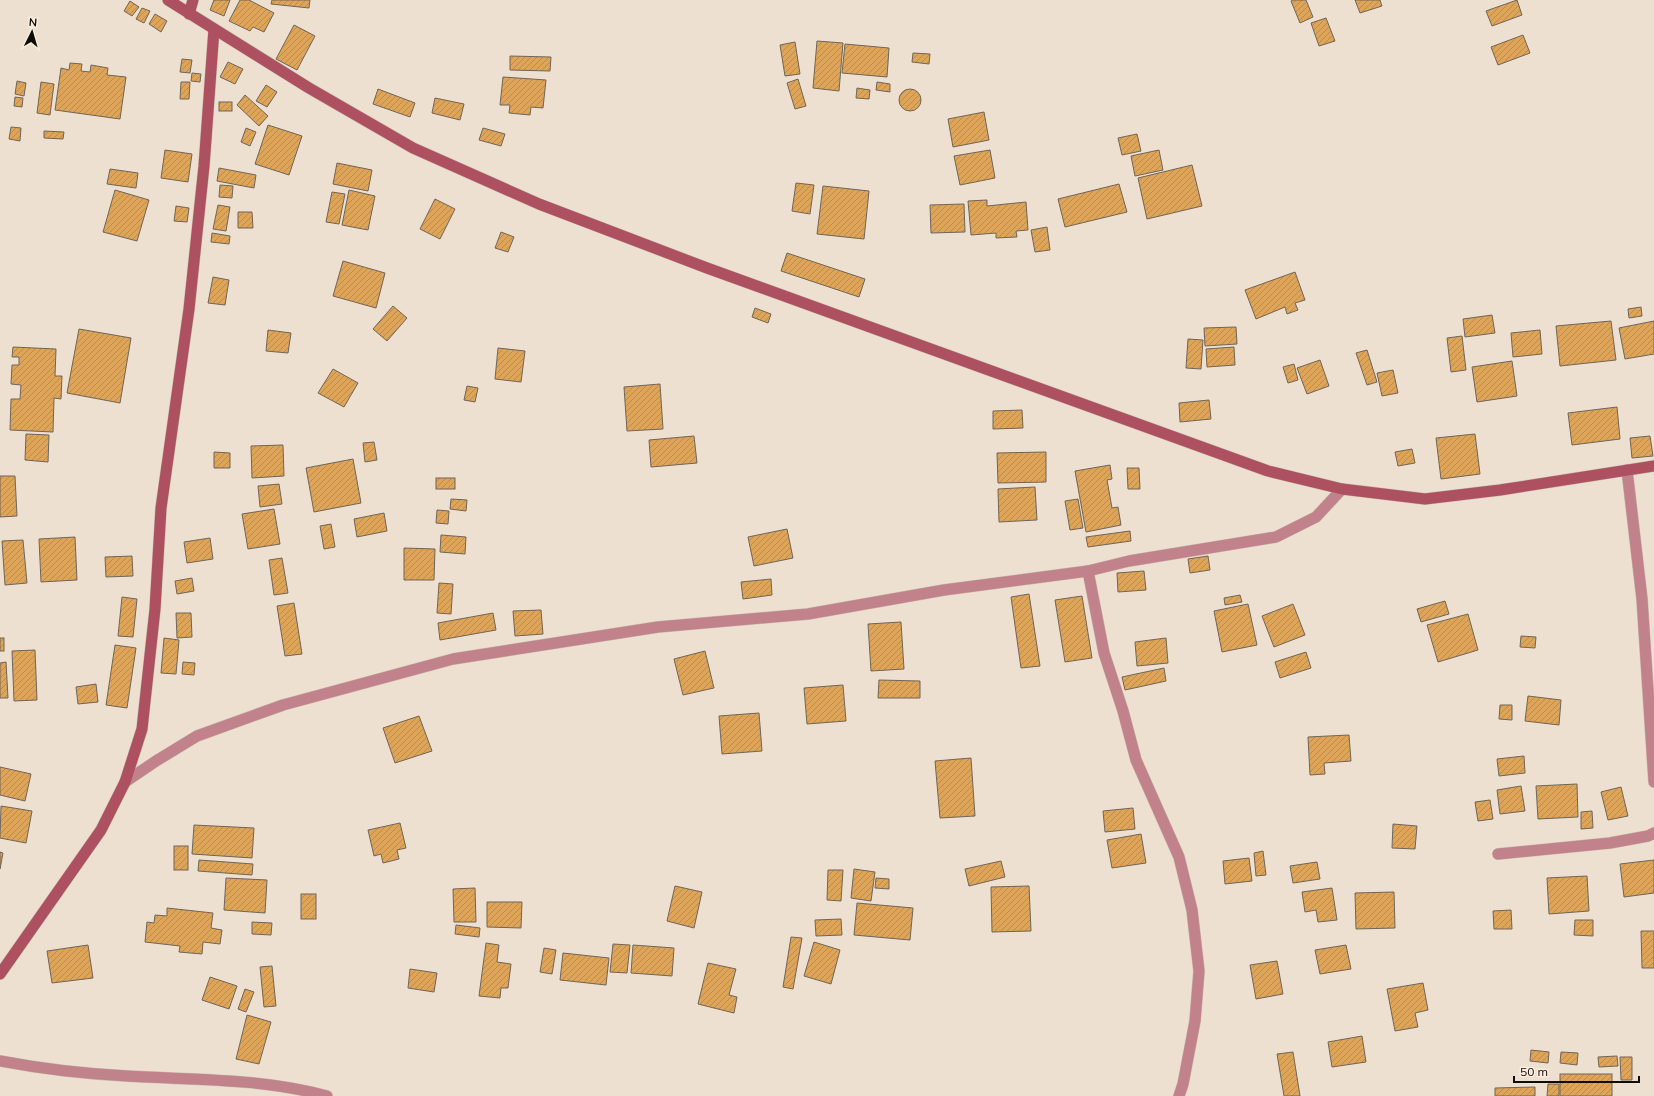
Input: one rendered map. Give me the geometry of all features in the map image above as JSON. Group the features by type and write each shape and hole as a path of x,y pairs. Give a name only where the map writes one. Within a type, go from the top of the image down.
{"main road":[{"path":"168,0 309,88 413,148 539,204 700,266 1268,471 1342,489 1425,499 1500,490 1654,466"},
{"path":"189,14 193,0"},
{"path":"0,974 101,830 125,782 142,729 155,609 161,508 193,277 204,166 214,29"}],"street":[{"path":"1627,470 1642,599 1654,782"},
{"path":"125,782 197,736 283,706 453,659 658,627 808,614 944,590 1088,571 1128,562 1276,537 1316,517 1342,489"},
{"path":"1088,571 1104,653 1124,711 1136,760 1180,857 1192,910 1199,971 1195,1021 1183,1084 1179,1096"},
{"path":"1498,854 1610,843 1648,836 1654,833"},
{"path":"0,1061 67,1072 273,1084 327,1096"}],"building":[{"path":"214,0 230,0 224,16 210,10"},
{"path":"240,0 249,0 274,13 264,32 253,27 250,31 229,21"},
{"path":"272,0 310,0 309,8 271,4"},
{"path":"1306,0 1313,17 1300,23 1291,1"},
{"path":"1355,0 1380,0 1382,6 1360,13"},
{"path":"1517,0 1522,15 1492,26 1486,11"},
{"path":"130,1 139,7 132,16 124,11"},
{"path":"142,8 150,11 144,23 136,19"},
{"path":"155,14 167,21 161,32 149,24"},
{"path":"1326,18 1335,41 1319,46 1311,23"},
{"path":"294,25 315,36 297,70 276,59"},
{"path":"1523,35 1530,53 1498,65 1491,47"},
{"path":"817,41 843,43 839,91 813,88"},
{"path":"795,42 800,74 785,76 780,45"},
{"path":"845,44 889,48 887,77 842,73"},
{"path":"913,53 930,54 929,64 912,62"},
{"path":"510,56 551,57 550,71 510,70"},
{"path":"182,59 192,60 190,73 180,72"},
{"path":"228,62 243,69 235,84 220,77"},
{"path":"70,63 82,64 81,71 90,72 91,65 108,68 107,75 126,77 120,119 55,110 61,68 69,70"},
{"path":"192,73 201,74 200,82 191,81"},
{"path":"503,77 546,80 543,108 531,107 530,115 509,113 510,105 500,105"},
{"path":"798,79 806,106 795,109 787,83"},
{"path":"17,81 26,83 24,96 15,94"},
{"path":"41,82 54,84 50,115 37,113"},
{"path":"181,82 190,82 189,99 180,99"},
{"path":"877,82 890,84 890,92 876,90"},
{"path":"266,85 277,92 267,107 256,101"},
{"path":"857,88 870,90 869,99 856,98"},
{"path":"378,89 415,103 410,117 373,104"},
{"path":"910,89 918,92 921,100 918,108 910,111 902,108 899,100 902,92"},
{"path":"245,95 268,116 259,126 237,105"},
{"path":"15,97 23,98 22,107 14,106"},
{"path":"435,98 464,104 460,120 432,113"},
{"path":"219,102 232,102 232,111 219,111"},
{"path":"984,112 989,140 953,147 948,119"},
{"path":"268,125 302,136 289,175 255,164"},
{"path":"11,127 21,128 20,141 9,139"},
{"path":"246,128 256,132 250,146 241,142"},
{"path":"483,128 505,134 501,146 479,140"},
{"path":"44,131 64,132 63,139 44,138"},
{"path":"1137,134 1141,151 1122,155 1118,138"},
{"path":"165,150 192,154 188,182 161,178"},
{"path":"990,150 995,178 960,185 954,156"},
{"path":"1159,150 1163,170 1135,176 1131,156"},
{"path":"337,163 372,170 368,191 333,184"},
{"path":"1192,165 1202,206 1147,219 1138,178"},
{"path":"219,168 256,175 254,188 217,181"},
{"path":"110,169 138,173 136,188 107,184"},
{"path":"796,183 814,185 810,214 792,211"},
{"path":"1119,184 1127,212 1065,227 1058,199"},
{"path":"220,185 233,186 232,198 219,197"},
{"path":"823,186 869,191 864,239 817,234"},
{"path":"115,190 149,200 137,241 103,232"},
{"path":"349,190 375,196 368,230 342,225"},
{"path":"332,192 345,194 339,224 326,222"},
{"path":"435,199 455,209 440,239 420,229"},
{"path":"987,200 987,206 1026,202 1028,230 1016,231 1017,237 996,238 996,233 971,235 968,201"},
{"path":"964,204 965,232 931,233 930,205"},
{"path":"218,205 230,207 226,231 213,229"},
{"path":"176,206 189,208 187,222 174,221"},
{"path":"238,212 252,212 253,228 238,228"},
{"path":"1047,227 1050,250 1035,252 1031,230"},
{"path":"501,232 514,237 508,252 495,248"},
{"path":"212,233 230,236 229,244 211,242"},
{"path":"787,253 865,279 859,297 781,271"},
{"path":"343,261 385,273 376,308 333,296"},
{"path":"1295,272 1305,300 1295,303 1298,310 1287,314 1285,307 1256,319 1245,290"},
{"path":"213,277 229,280 225,305 208,303"},
{"path":"393,306 407,318 387,341 373,329"},
{"path":"1641,307 1642,316 1629,318 1628,309"},
{"path":"755,308 771,314 768,323 752,317"},
{"path":"1492,315 1495,333 1465,337 1463,319"},
{"path":"1611,321 1616,360 1560,366 1556,326"},
{"path":"1654,321 1654,354 1625,359 1619,328"},
{"path":"1236,327 1237,344 1205,346 1204,328"},
{"path":"79,329 131,338 120,403 67,393"},
{"path":"268,330 291,333 288,353 266,351"},
{"path":"1540,330 1542,354 1513,357 1511,333"},
{"path":"1462,336 1466,370 1451,372 1447,338"},
{"path":"1188,339 1203,340 1201,369 1186,368"},
{"path":"13,347 56,349 55,376 62,376 61,399 54,398 53,432 10,430 11,399 20,399 21,385 11,384 12,365 19,365 19,357 12,357"},
{"path":"1234,347 1235,365 1207,367 1206,349"},
{"path":"498,348 525,351 521,382 495,379"},
{"path":"1367,350 1377,382 1367,385 1356,353"},
{"path":"1320,360 1329,386 1307,394 1297,368"},
{"path":"1512,361 1517,396 1477,402 1472,367"},
{"path":"1294,364 1298,380 1288,383 1283,367"},
{"path":"333,369 358,383 344,407 318,393"},
{"path":"1393,370 1398,393 1382,396 1377,373"},
{"path":"660,384 663,429 627,431 624,387"},
{"path":"467,386 478,388 475,402 464,400"},
{"path":"1209,400 1211,419 1180,422 1179,403"},
{"path":"1617,407 1620,439 1572,445 1568,413"},
{"path":"1022,410 1023,428 993,429 993,411"},
{"path":"26,434 49,435 48,462 25,460"},
{"path":"1475,434 1480,474 1441,479 1436,438"},
{"path":"694,436 697,463 651,467 649,440"},
{"path":"1650,436 1653,456 1632,458 1630,438"},
{"path":"374,442 377,460 365,462 363,443"},
{"path":"283,445 284,476 252,478 251,446"},
{"path":"1412,449 1415,463 1398,466 1395,452"},
{"path":"214,452 230,453 230,468 214,468"},
{"path":"1046,452 1046,482 998,483 997,453"},
{"path":"353,459 361,503 314,512 306,468"},
{"path":"1110,465 1112,479 1107,480 1112,508 1118,507 1121,525 1086,532 1075,471"},
{"path":"1127,468 1139,468 1140,489 1128,489"},
{"path":"0,476 15,476 17,516 0,517"},
{"path":"436,478 455,478 455,489 436,489"},
{"path":"279,484 282,504 260,507 258,486"},
{"path":"1035,487 1037,520 999,522 998,489"},
{"path":"451,499 467,500 466,511 450,509"},
{"path":"1078,499 1083,528 1070,530 1065,501"},
{"path":"274,509 280,544 248,549 242,514"},
{"path":"437,510 449,511 448,524 436,523"},
{"path":"384,513 387,531 357,537 354,519"},
{"path":"331,524 335,547 324,549 320,526"},
{"path":"787,529 793,558 754,566 748,537"},
{"path":"1130,531 1131,541 1088,547 1086,537"},
{"path":"441,535 466,537 465,554 440,552"},
{"path":"75,537 77,580 41,582 39,539"},
{"path":"210,538 213,559 187,563 184,542"},
{"path":"23,540 27,583 5,585 2,541"},
{"path":"404,548 435,549 434,580 404,580"},
{"path":"132,556 133,576 106,577 105,557"},
{"path":"1208,556 1210,570 1190,573 1188,559"},
{"path":"282,558 288,593 274,595 269,560"},
{"path":"1144,571 1146,590 1118,592 1117,573"},
{"path":"192,578 194,591 177,594 175,581"},
{"path":"771,579 772,595 743,599 741,582"},
{"path":"439,583 453,584 451,614 437,613"},
{"path":"1029,594 1040,666 1021,668 1011,597"},
{"path":"1240,595 1242,602 1225,605 1224,598"},
{"path":"1082,596 1092,658 1065,662 1055,600"},
{"path":"122,597 137,599 133,637 118,636"},
{"path":"1445,601 1449,614 1421,622 1417,609"},
{"path":"294,603 302,654 285,656 277,606"},
{"path":"1248,604 1257,645 1222,652 1214,611"},
{"path":"1293,604 1305,635 1274,647 1262,616"},
{"path":"541,610 543,634 515,636 513,611"},
{"path":"176,613 191,613 192,637 177,638"},
{"path":"493,613 496,630 440,640 438,623"},
{"path":"1468,614 1478,650 1438,662 1427,625"},
{"path":"901,622 904,669 871,671 868,624"},
{"path":"1521,636 1536,637 1535,648 1520,647"},
{"path":"0,638 4,638 4,651 0,651"},
{"path":"164,638 179,640 176,674 161,673"},
{"path":"1166,638 1168,663 1137,666 1135,642"},
{"path":"115,645 136,648 127,708 106,705"},
{"path":"35,650 37,700 14,701 12,651"},
{"path":"705,651 714,688 683,695 674,659"},
{"path":"1306,652 1311,668 1280,678 1275,662"},
{"path":"6,662 8,698 0,698 0,663"},
{"path":"183,662 195,663 194,675 182,674"},
{"path":"1164,668 1166,681 1125,690 1122,677"},
{"path":"879,680 920,681 920,698 878,698"},
{"path":"96,684 98,702 78,704 76,687"},
{"path":"843,685 846,721 807,724 804,688"},
{"path":"1528,696 1561,700 1559,725 1525,721"},
{"path":"1500,705 1512,705 1512,720 1499,719"},
{"path":"759,713 762,751 722,754 719,716"},
{"path":"419,716 432,751 395,763 383,728"},
{"path":"1349,735 1351,761 1324,763 1325,774 1310,775 1308,737"},
{"path":"1524,756 1525,773 1499,776 1497,759"},
{"path":"971,758 975,816 940,818 935,761"},
{"path":"0,767 31,774 25,801 0,795"},
{"path":"1577,784 1578,817 1538,819 1536,786"},
{"path":"1521,786 1525,811 1500,814 1497,790"},
{"path":"1621,787 1628,816 1608,820 1601,792"},
{"path":"1490,800 1493,819 1478,821 1475,802"},
{"path":"1,806 32,811 26,843 0,838"},
{"path":"1133,808 1135,829 1105,832 1103,811"},
{"path":"1592,811 1593,828 1581,829 1581,812"},
{"path":"400,823 406,848 397,850 399,859 383,863 381,854 374,856 368,830"},
{"path":"1393,824 1417,826 1415,849 1392,848"},
{"path":"194,825 254,828 252,858 192,854"},
{"path":"1141,834 1146,863 1112,868 1107,840"},
{"path":"174,846 188,846 188,870 174,870"},
{"path":"1263,851 1266,875 1256,876 1254,853"},
{"path":"0,852 3,853 0,869"},
{"path":"1249,858 1252,881 1225,884 1223,861"},
{"path":"199,860 253,864 252,875 198,871"},
{"path":"1654,860 1654,893 1624,897 1620,864"},
{"path":"1001,861 1005,877 969,886 965,869"},
{"path":"1317,862 1320,879 1293,883 1290,866"},
{"path":"854,869 875,872 871,901 851,898"},
{"path":"828,870 843,870 841,901 827,900"},
{"path":"1587,876 1589,911 1549,914 1547,878"},
{"path":"226,878 267,880 265,913 224,910"},
{"path":"876,878 889,879 889,889 875,888"},
{"path":"675,886 702,892 694,928 667,921"},
{"path":"1029,886 1031,931 992,932 991,887"},
{"path":"475,888 476,922 454,922 453,889"},
{"path":"1332,888 1337,920 1318,922 1316,910 1305,912 1302,892"},
{"path":"1394,892 1395,928 1356,929 1355,893"},
{"path":"301,894 316,894 316,919 301,919"},
{"path":"487,902 522,902 521,928 487,927"},
{"path":"857,903 913,908 910,940 854,935"},
{"path":"167,908 213,913 211,928 222,930 220,944 203,942 202,954 179,952 180,946 145,942 147,922 154,923 155,915 167,916"},
{"path":"1511,910 1512,929 1494,929 1493,911"},
{"path":"841,919 842,935 816,936 815,920"},
{"path":"1575,920 1593,920 1593,936 1574,935"},
{"path":"252,922 272,923 271,935 252,934"},
{"path":"456,925 480,928 479,937 455,934"},
{"path":"1641,931 1654,931 1654,968 1642,968"},
{"path":"791,937 802,938 793,989 783,987"},
{"path":"814,942 840,950 831,984 804,976"},
{"path":"486,943 499,945 497,962 511,964 508,988 501,988 500,998 479,996"},
{"path":"613,944 630,945 627,973 610,972"},
{"path":"88,945 93,978 52,983 47,951"},
{"path":"633,945 674,948 672,976 631,973"},
{"path":"1346,945 1351,969 1320,974 1315,950"},
{"path":"544,948 556,950 552,974 540,972"},
{"path":"563,953 609,958 606,985 560,980"},
{"path":"1277,961 1283,994 1256,999 1250,965"},
{"path":"708,963 736,969 729,995 737,997 734,1013 698,1004"},
{"path":"272,966 276,1006 264,1007 260,967"},
{"path":"410,969 437,973 434,992 408,988"},
{"path":"210,977 237,986 229,1009 202,1000"},
{"path":"1423,983 1428,1010 1415,1013 1418,1027 1395,1031 1387,989"},
{"path":"245,989 254,992 246,1012 238,1009"},
{"path":"247,1015 271,1022 259,1064 236,1059"},
{"path":"1362,1036 1366,1062 1332,1067 1328,1042"},
{"path":"1531,1050 1549,1052 1548,1063 1530,1061"},
{"path":"1293,1052 1300,1096 1284,1096 1277,1054"},
{"path":"1561,1052 1578,1053 1577,1065 1560,1063"},
{"path":"1617,1056 1618,1066 1599,1067 1598,1057"},
{"path":"1620,1057 1632,1057 1632,1080 1621,1080"},
{"path":"1560,1074 1612,1074 1612,1096 1560,1096"},
{"path":"1548,1084 1559,1084 1559,1096 1547,1096"},
{"path":"1535,1087 1535,1096 1495,1096 1495,1088"}]}
